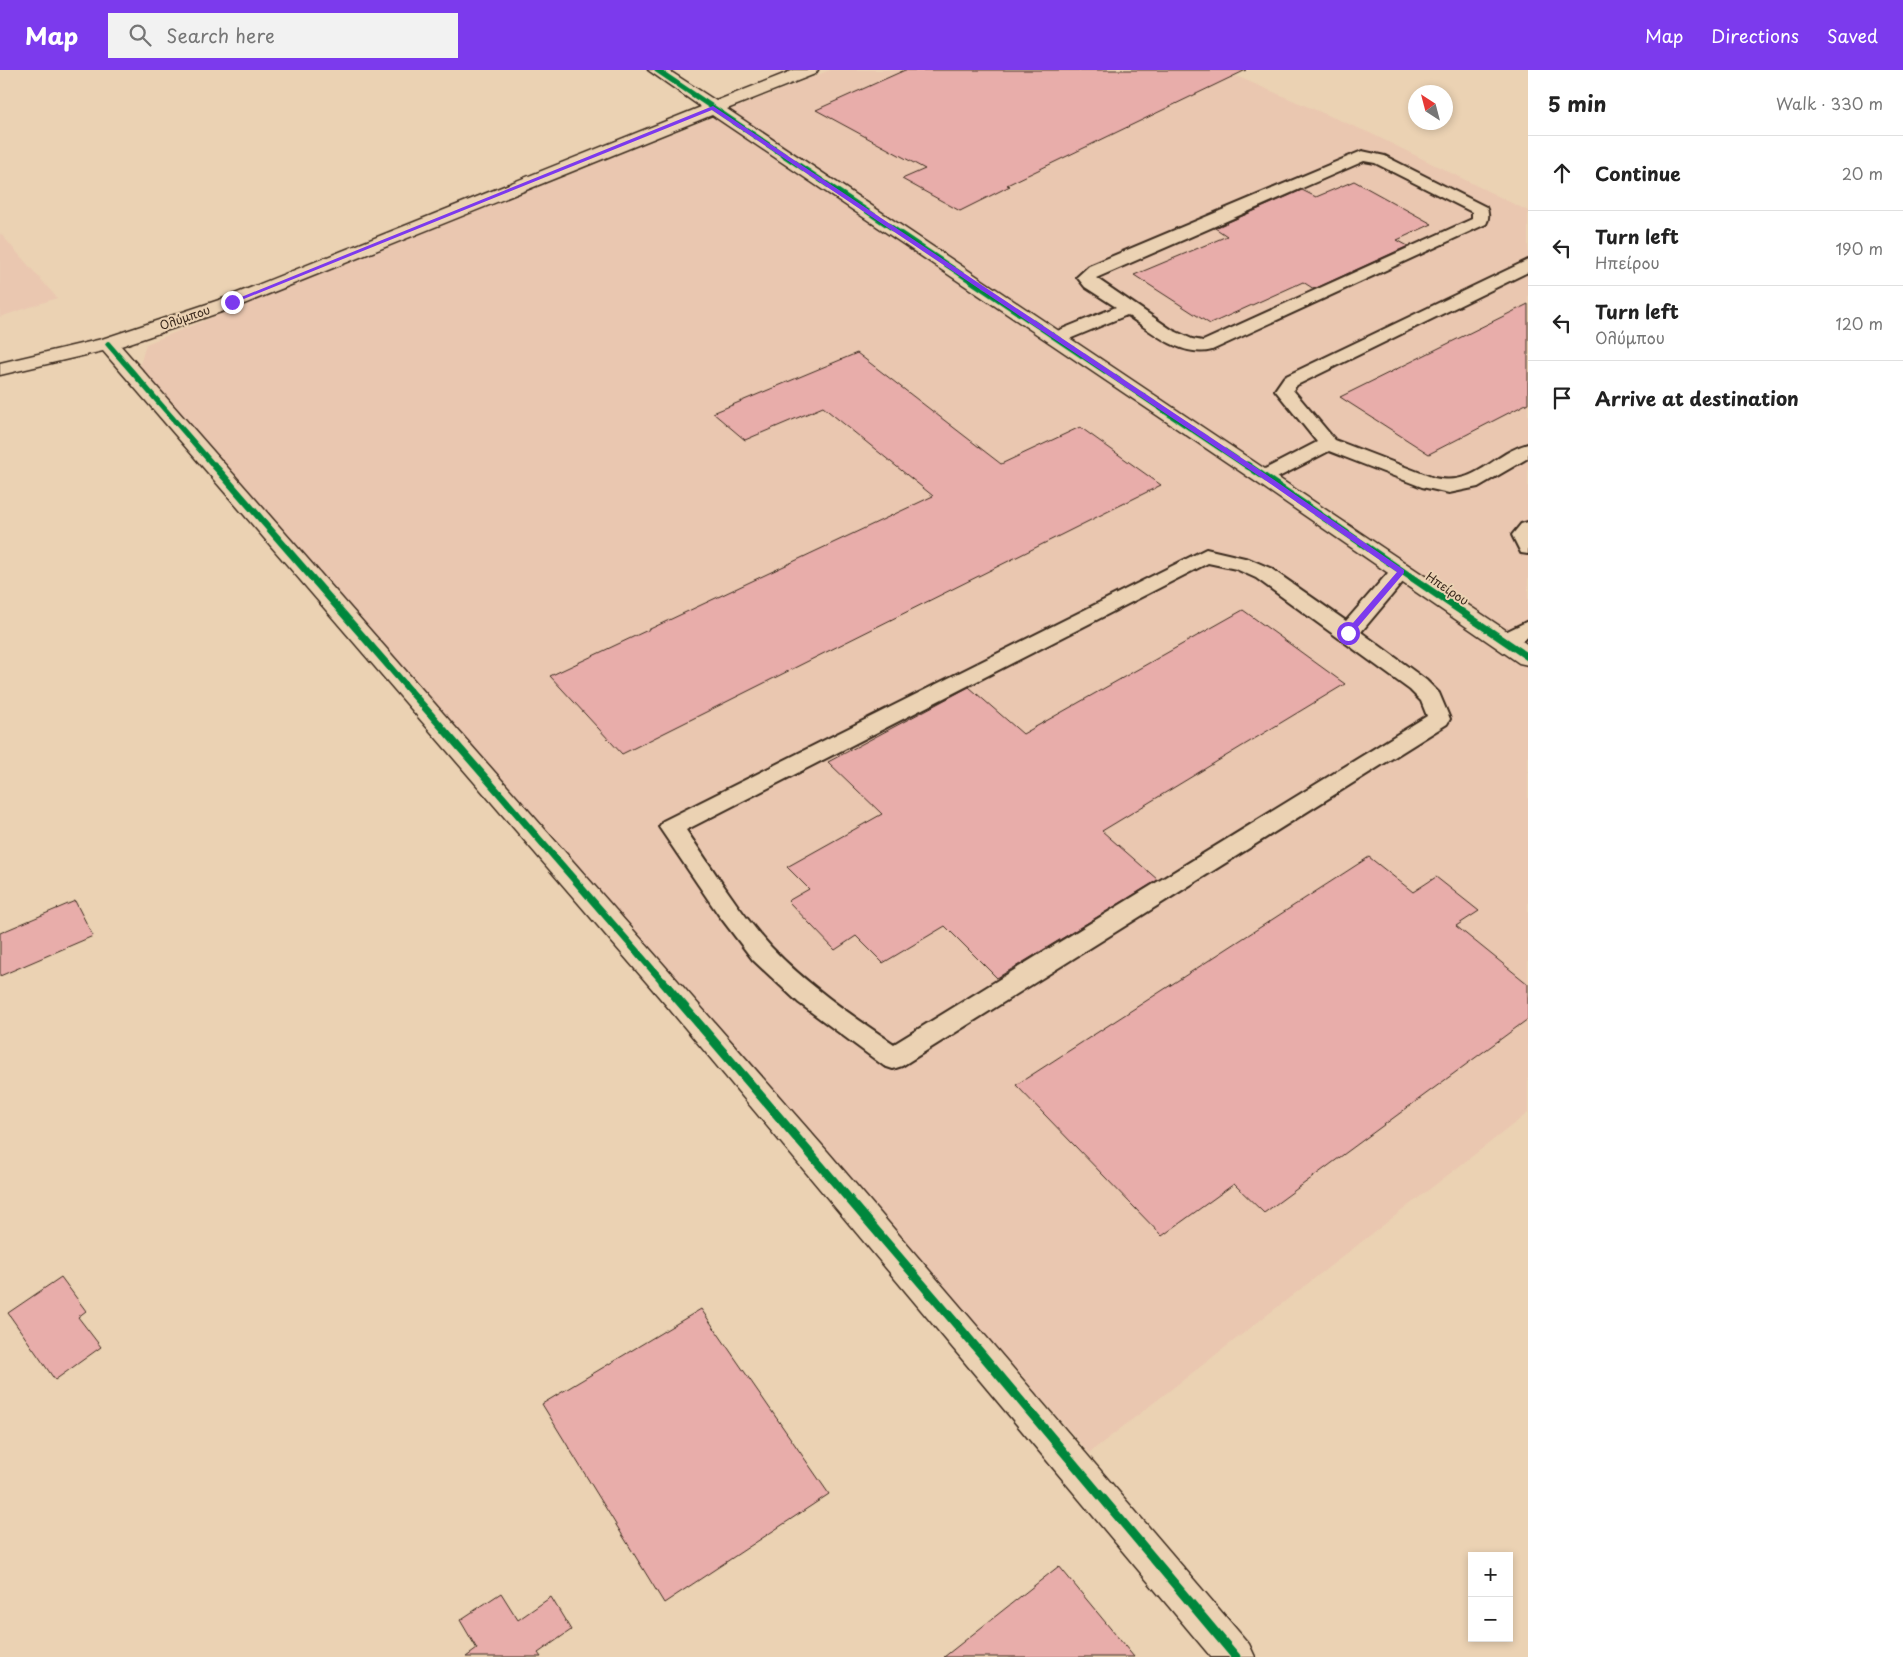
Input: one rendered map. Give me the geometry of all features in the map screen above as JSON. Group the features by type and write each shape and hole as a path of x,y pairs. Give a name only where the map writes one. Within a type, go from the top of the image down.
{"street":[{"name":"Ηπείρου","path":"657,70 1264,476 1528,657"},
{"name":"Ολύμπου","path":"0,369 108,344 232,302 809,70"},
{"path":"108,344 434,716 991,1363 1236,1657"}],"lane":[{"path":"1362,156 1380,159 1480,210 1482,216 1480,221 1206,346 1195,346 1182,342 1129,308 1091,283 1086,277 1095,270 1362,156"},
{"path":"1528,265 1290,381 1284,390 1328,444 1429,483 1449,487 1470,483 1528,450"},
{"path":"1056,338 1129,308"},
{"path":"1264,476 1328,444"},
{"path":"1528,528 1522,535 1528,548"},
{"path":"1206,556 1242,564 1263,573 1348,633 1418,685 1431,698 1439,719 893,1058 840,1021 800,989 763,954 731,915 671,827 1206,556"},
{"path":"1348,633 1401,571"},
{"path":"1505,641 1528,628"}],"shaded area":[{"path":"830,70 1222,70 1372,134 1528,211 1528,1113 1089,1453 139,368 146,344"},
{"path":"0,233 57,298 0,317"}],"building":[{"path":"905,70 1246,70 1007,185 1010,186 960,211 902,179 925,169 816,110"},
{"path":"1354,181 1432,224 1397,240 1408,246 1314,289 1303,282 1210,324 1134,275 1227,236 1215,228 1302,190 1316,197"},
{"path":"1528,304 1528,403 1429,454 1340,397"},
{"path":"857,353 1001,464 1080,427 1161,485 622,754 550,676 933,496 823,407 745,440 713,413"},
{"path":"1243,610 1345,684 1102,831 1158,880 997,978 945,926 883,963 856,936 835,950 788,901 809,889 787,867 882,814 828,762 969,687 1023,734"},
{"path":"1369,857 1413,892 1436,877 1479,911 1456,926 1528,984 1528,1019 1264,1213 1234,1184 1162,1236 1016,1085"},
{"path":"75,901 93,936 0,976 0,933"},
{"path":"61,1277 86,1311 78,1317 101,1347 55,1380 8,1313"},
{"path":"701,1309 829,1494 664,1603 542,1404"},
{"path":"1059,1566 1134,1657 944,1657"},
{"path":"501,1593 518,1620 551,1597 571,1630 538,1653 541,1657 466,1657 477,1649 460,1620"}],"cycle path":[{"path":"657,70 1264,477 1528,657"},
{"path":"108,344 393,670 817,1161 1236,1657"}],"route":[{"path":"232,302 713,108 1264,476 1401,571 1348,633"}]}
